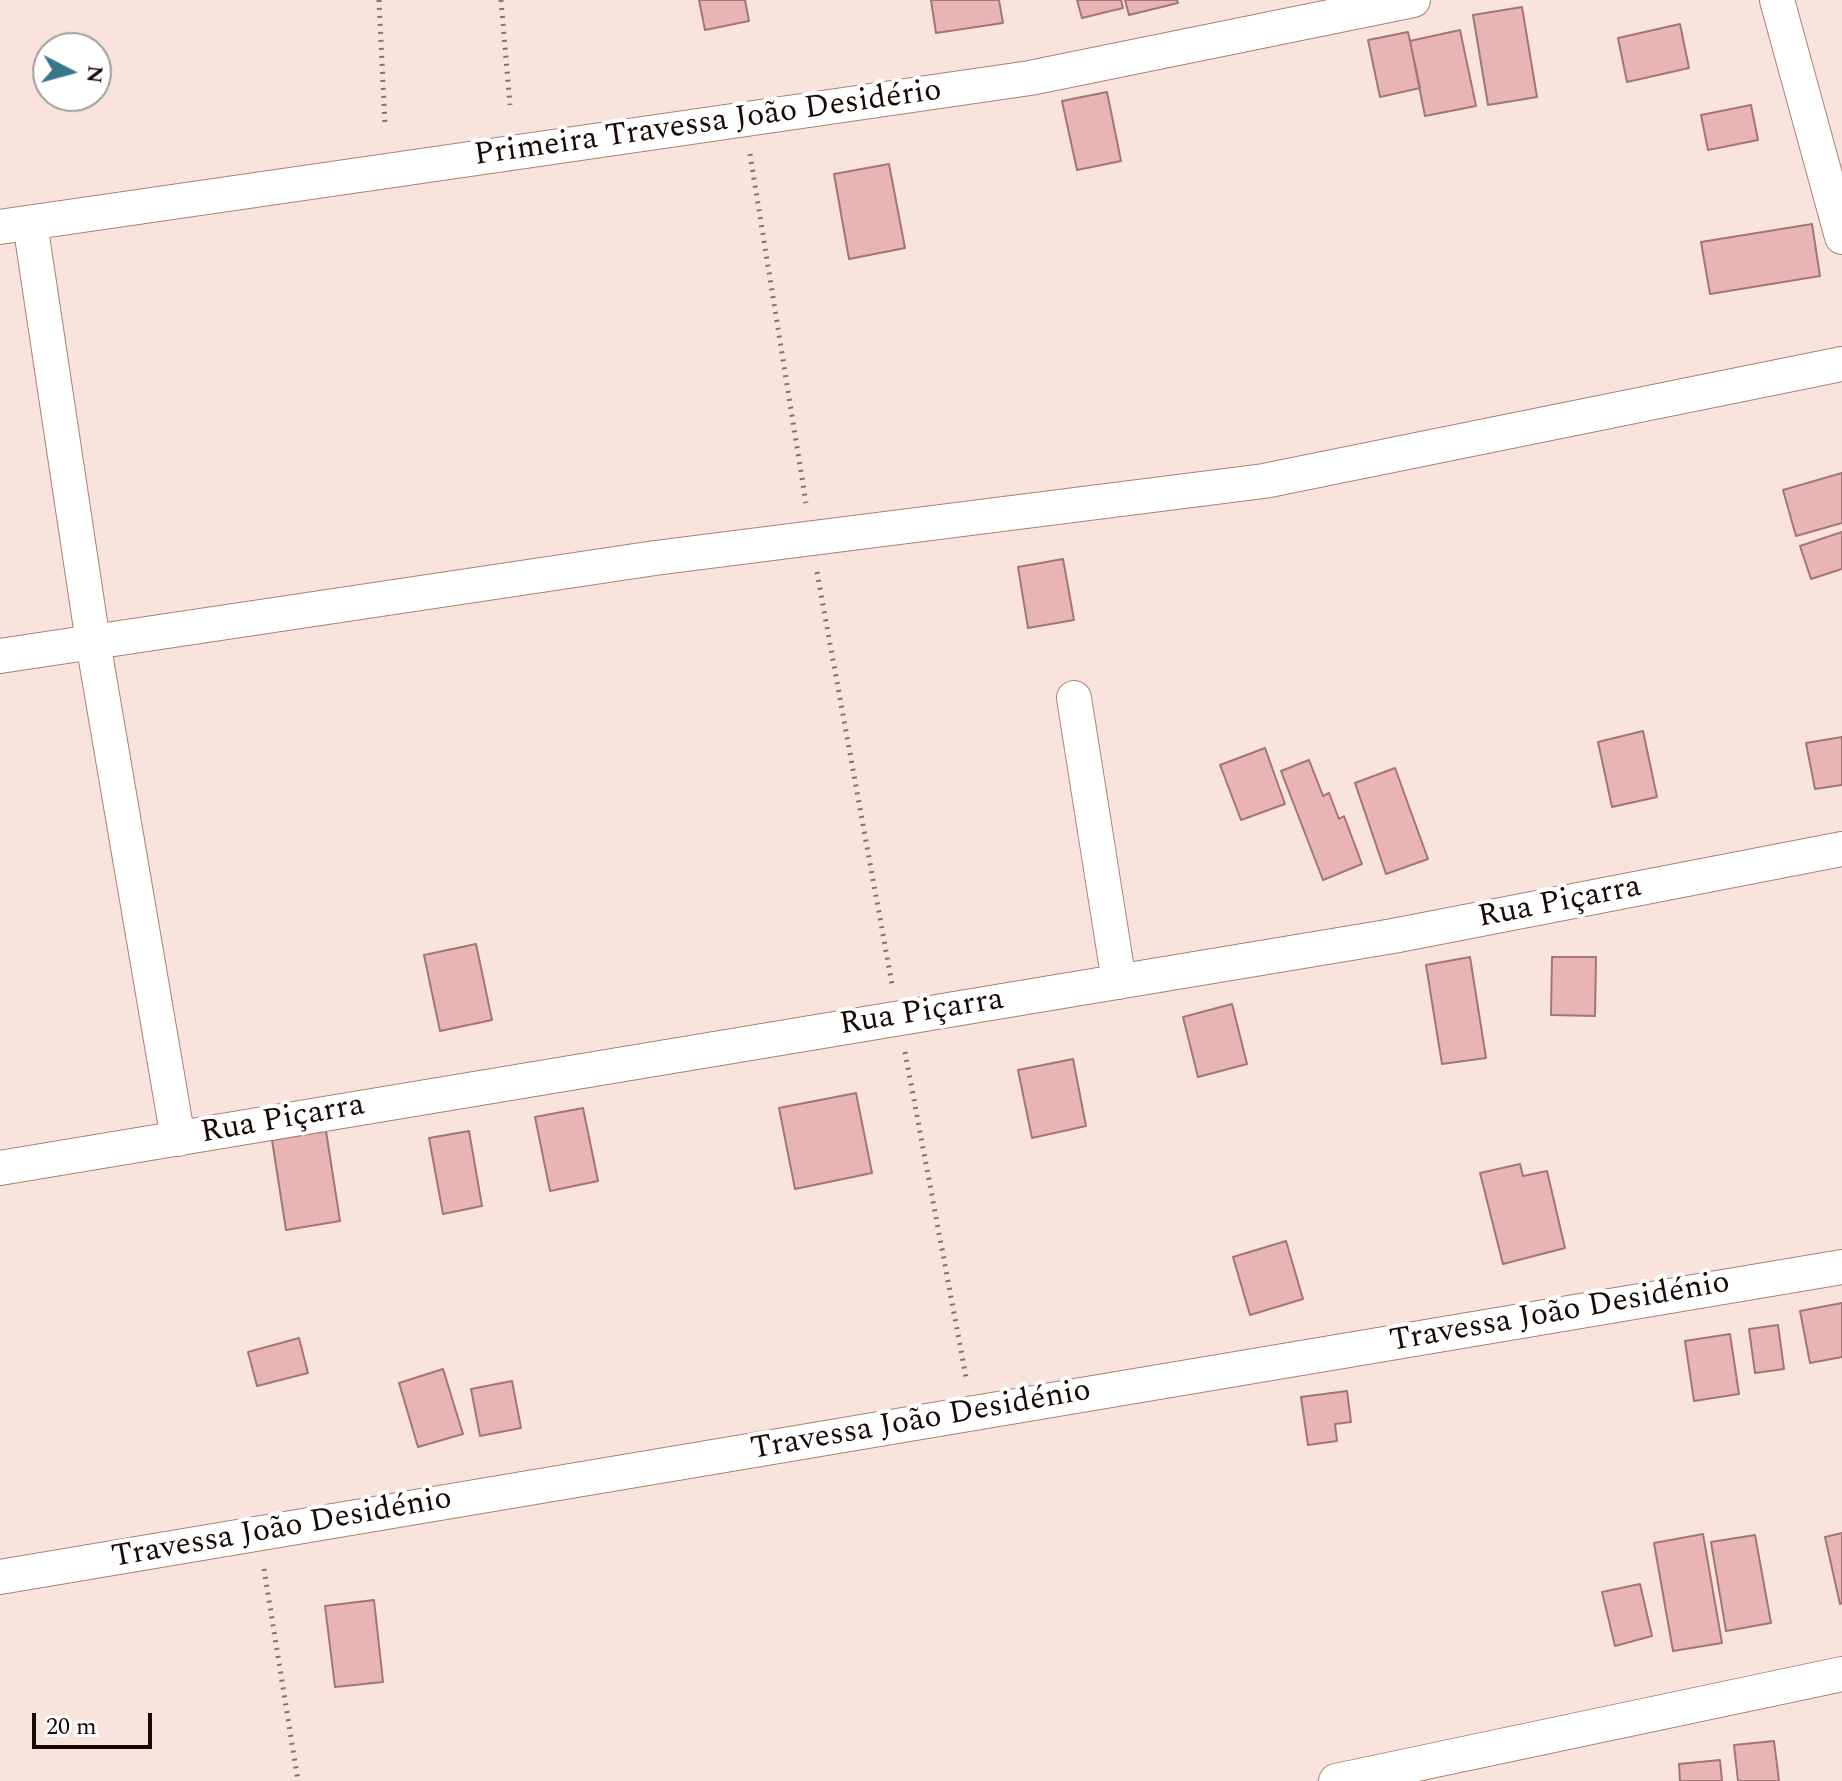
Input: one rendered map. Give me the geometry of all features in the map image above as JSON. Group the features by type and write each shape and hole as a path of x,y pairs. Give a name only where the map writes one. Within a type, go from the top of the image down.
{"street":[{"name":"Primeira Travessa João Desidério","path":"15,225 1030,78 1413,0"},
{"path":"1777,0 1842,237"},
{"path":"15,225 93,642 178,1139"},
{"path":"0,656 811,538 1264,481 1842,364"},
{"path":"1074,698 1119,982"},
{"name":"Rua Piçarra","path":"0,1168 1393,936 1842,849"},
{"name":"Travessa João Desidénio","path":"0,1577 1842,1267"},
{"path":"1336,1781 1842,1674"}],"path":[{"path":"379,0 385,124"},
{"path":"501,0 510,105"},
{"path":"745,120 811,538 973,1413"},
{"path":"258,1534 298,1781"}],"building":[{"path":"699,0 745,0 749,21 705,30"},
{"path":"931,0 999,0 1003,23 936,33"},
{"path":"1077,0 1121,0 1123,8 1082,18"},
{"path":"1125,0 1177,0 1178,3 1129,15"},
{"path":"1522,7 1537,97 1488,105 1473,15"},
{"path":"1680,24 1689,68 1627,82 1618,38"},
{"path":"1460,30 1476,106 1425,116 1410,41"},
{"path":"1408,32 1420,88 1380,97 1368,40"},
{"path":"1107,92 1121,161 1077,170 1062,101"},
{"path":"1751,105 1758,140 1708,150 1701,115"},
{"path":"889,164 905,248 849,259 834,174"},
{"path":"1812,224 1820,276 1710,294 1701,242"},
{"path":"1842,473 1842,523 1796,536 1783,490"},
{"path":"1842,532 1842,569 1811,579 1800,546"},
{"path":"1063,559 1074,620 1028,628 1018,567"},
{"path":"1643,731 1657,797 1612,807 1598,742"},
{"path":"1842,737 1842,785 1815,789 1806,743"},
{"path":"1265,748 1285,804 1241,820 1220,765"},
{"path":"1309,760 1323,796 1329,793 1339,819 1344,816 1362,864 1323,880 1281,771"},
{"path":"1395,768 1428,859 1386,874 1355,783"},
{"path":"476,944 492,1020 440,1031 424,955"},
{"path":"1470,957 1486,1058 1442,1064 1426,965"},
{"path":"1552,957 1596,957 1595,1016 1551,1015"},
{"path":"1232,1004 1247,1064 1198,1077 1183,1017"},
{"path":"1073,1059 1086,1126 1032,1138 1018,1070"},
{"path":"856,1093 872,1173 795,1189 779,1108"},
{"path":"583,1108 598,1181 550,1191 535,1117"},
{"path":"326,1131 340,1221 286,1230 272,1140"},
{"path":"469,1131 482,1206 443,1214 429,1138"},
{"path":"1520,1164 1523,1176 1547,1171 1565,1248 1503,1264 1480,1173"},
{"path":"1286,1241 1303,1299 1250,1315 1233,1257"},
{"path":"1842,1303 1842,1357 1810,1363 1800,1311"},
{"path":"1778,1325 1784,1369 1755,1373 1749,1329"},
{"path":"1730,1334 1739,1394 1694,1401 1685,1341"},
{"path":"299,1338 308,1373 257,1386 248,1352"},
{"path":"443,1369 463,1434 418,1447 399,1383"},
{"path":"512,1381 521,1428 480,1436 471,1389"},
{"path":"1347,1391 1351,1422 1335,1424 1337,1441 1308,1445 1301,1397"},
{"path":"1842,1533 1842,1603 1840,1604 1825,1537"},
{"path":"1703,1534 1722,1643 1673,1651 1654,1543"},
{"path":"1755,1535 1771,1623 1726,1631 1711,1542"},
{"path":"1640,1584 1652,1636 1615,1646 1602,1592"},
{"path":"374,1600 383,1682 335,1687 325,1606"},
{"path":"1774,1741 1779,1781 1738,1781 1734,1745"},
{"path":"1720,1760 1722,1781 1680,1781 1679,1764"}]}
